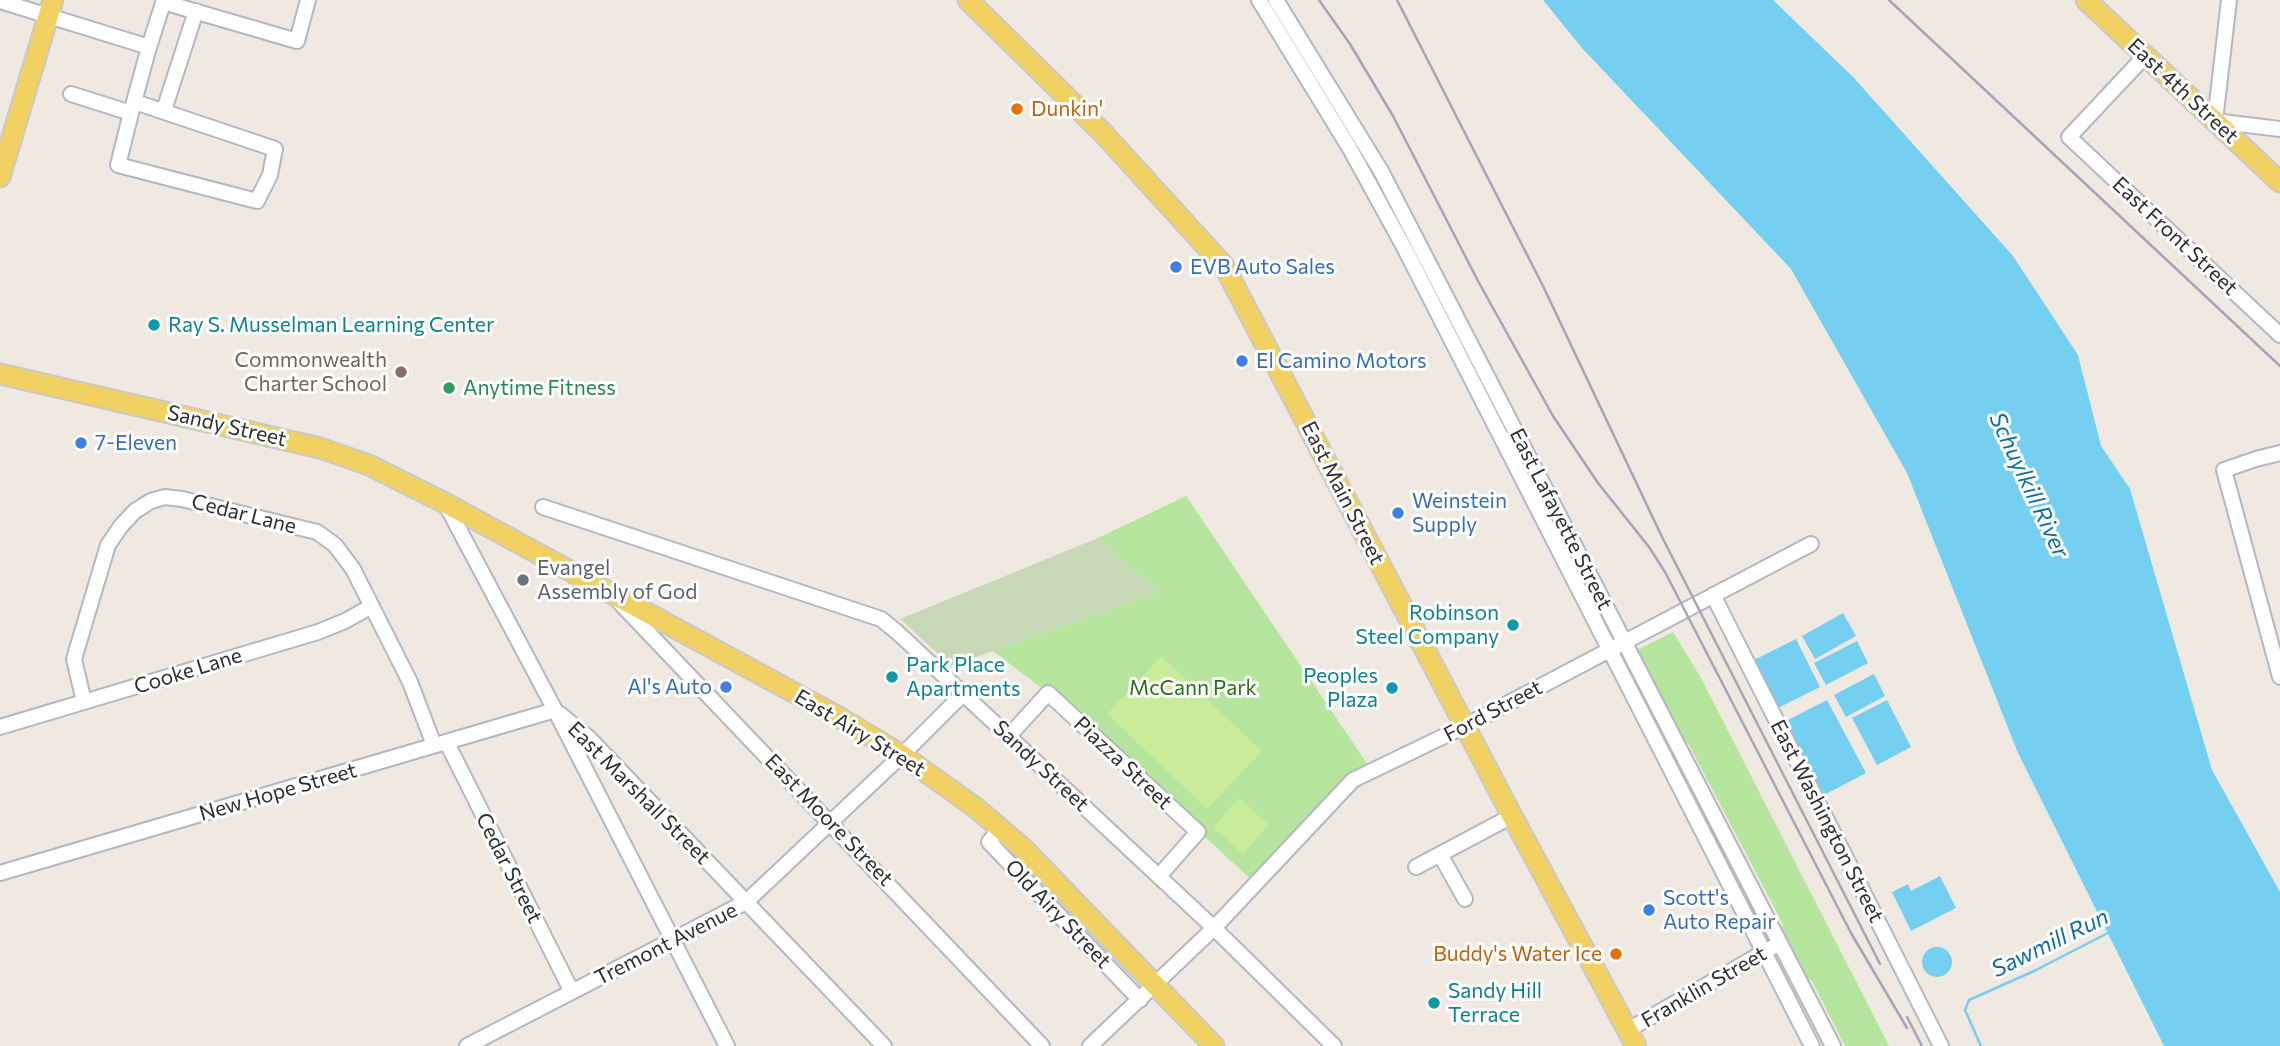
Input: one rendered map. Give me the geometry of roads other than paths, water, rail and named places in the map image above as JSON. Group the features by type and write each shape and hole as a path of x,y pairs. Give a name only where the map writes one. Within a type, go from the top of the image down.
{"main road":[{"name":"East Main Street","path":"968,0 1103,134 1224,266 1512,816 1632,1038"},
{"name":"East 4th Street","path":"2085,0 2280,183"},
{"path":"0,177 51,9"},
{"name":"Sandy Street","path":"0,374 320,448 369,465 445,503"},
{"name":"East Airy Street","path":"445,503 773,680 902,755 976,808 1023,848 1214,1046"}],"street":[{"path":"71,94 133,108 164,110 275,149 270,175 257,201 118,165 133,108 149,47 164,1 298,41 308,0"},
{"name":"East Lafayette Street","path":"1259,0 1349,147 1405,248 1833,1046"},
{"name":"East Lafayette Street","path":"1276,0 1381,172 1485,368 1812,1046"},
{"path":"2229,0 2215,121 2280,129"},
{"path":"0,1 51,9 149,47"},
{"path":"164,110 196,11"},
{"name":"East Front Street","path":"2145,56 2069,137 2280,335"},
{"path":"2280,453 2256,458 2224,470 2276,641 2280,677"},
{"name":"Cedar Lane","path":"84,702 74,659 108,545 135,511 150,501 165,497 182,499 317,532 335,545 353,569 440,744"},
{"name":"East Marshall Street","path":"445,503 555,710 590,739 884,1046"},
{"name":"Sandy Street","path":"543,507 881,619 1159,876 1334,1046"},
{"name":"Ford Street","path":"1090,1046 1214,928 1353,780 1465,726 1811,544"},
{"name":"East Washington Street","path":"1713,595 1941,1046"},
{"name":"East Moore Street","path":"613,596 1042,1046"},
{"name":"Cooke Lane","path":"0,727 318,632 372,606"},
{"name":"Piazza Street","path":"1009,736 1048,693 1198,832 1159,876"},
{"name":"Tremont Avenue","path":"467,1046 746,902 963,694"},
{"path":"555,710 727,1046"},
{"name":"New Hope Street","path":"0,873 555,710"},
{"name":"Cedar Street","path":"440,744 572,992"},
{"path":"1416,867 1512,816"},
{"name":"Old Airy Street","path":"1000,828 989,842 1140,1000"},
{"path":"1440,854 1465,899"},
{"name":"Franklin Street","path":"1632,1038 1765,951 1780,944"},
{"path":"1115,974 1131,959"}],"water":[{"name":"Schuylkill River","path":"1543,0 1773,0 1854,78 2013,256 2078,355 2101,446 2130,489 2212,770 2280,892 2280,1046 2164,1046 2018,753 1907,473 1791,269 1582,48"},
{"path":"1843,613 1856,636 1815,659 1802,636"},
{"path":"1796,639 1820,687 1778,708 1754,660"},
{"path":"1857,641 1868,663 1826,685 1814,663"},
{"path":"1874,674 1885,696 1846,717 1834,695"},
{"path":"1827,700 1866,773 1824,795 1786,721"},
{"path":"1887,700 1911,747 1877,765 1852,718"},
{"path":"1940,876 1956,908 1911,931 1892,892 1908,884 1911,891"},
{"path":"1937,947 1948,951 1952,962 1948,973 1937,977 1926,973 1922,962 1926,951"}],"waterway":[{"name":"Sawmill Run","path":"1981,1046 1965,1010 1969,1000 2034,971 2110,932"}],"railway":[{"path":"1319,0 1350,44 1393,116 1478,281 1553,416 1598,483 1649,547 1665,572 1851,933 1907,1028"},
{"path":"1397,0 1543,286 1662,537 1880,964"},
{"path":"1889,0 2280,366"},
{"path":"1907,1017 1922,1046"}],"place":[{"name":"Dunkin'","path":"1017,109"},
{"name":"EVB Auto Sales","path":"1176,267"},
{"name":"Ray S. Musselman Learning Center","path":"154,325"},
{"name":"El Camino Motors","path":"1242,361"},
{"name":"Commonwealth Charter School","path":"401,372"},
{"name":"Anytime Fitness","path":"449,388"},
{"name":"7-Eleven","path":"81,443"},
{"name":"Weinstein Supply","path":"1398,513"},
{"name":"Evangel Assembly of God","path":"523,580"},
{"name":"Robinson Steel Company","path":"1513,625"},
{"name":"Park Place Apartments","path":"892,677"},
{"name":"Al's Auto","path":"726,687"},
{"name":"Peoples Plaza","path":"1392,688"},
{"name":"Scott's Auto Repair","path":"1649,910"},
{"name":"Buddy's Water Ice","path":"1616,954"},
{"name":"Sandy Hill Terrace","path":"1434,1003"}],"park label":[{"name":"McCann Park","path":"1193,688"}]}
